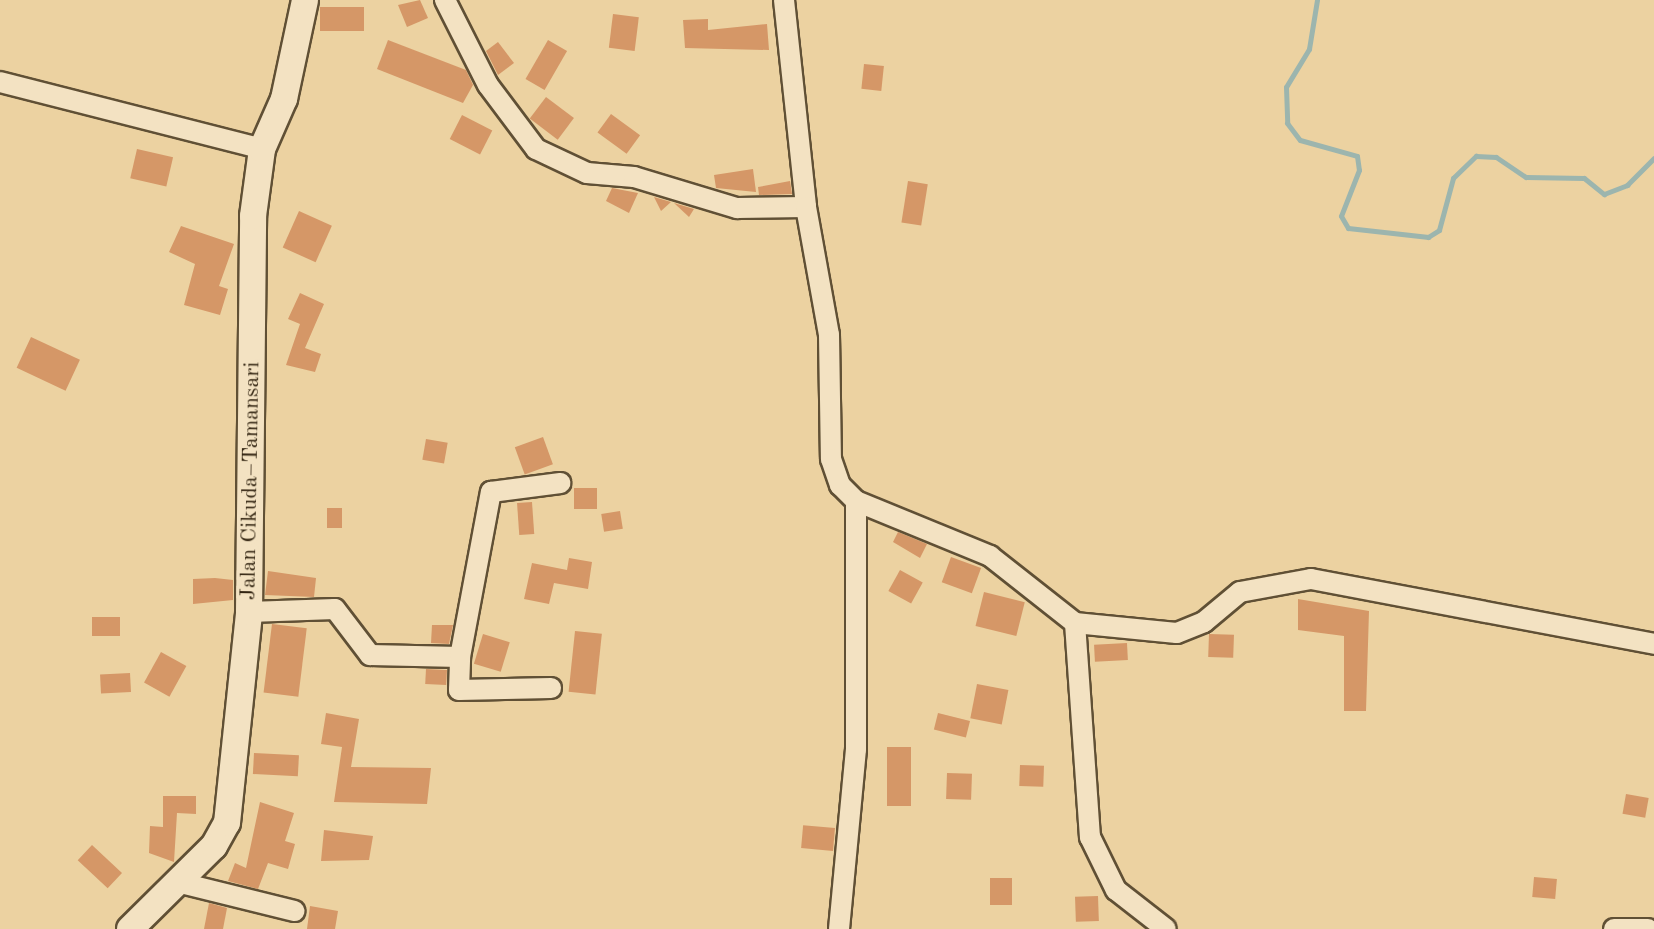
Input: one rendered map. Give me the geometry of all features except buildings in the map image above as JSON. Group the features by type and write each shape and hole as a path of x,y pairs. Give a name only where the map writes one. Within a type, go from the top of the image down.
{"street":[{"name":"Jalan Cikuda–Tamansari","path":"130,929 177,882 227,823 249,612 253,216 262,149 288,84 305,0"},
{"path":"445,0 488,85 536,149 587,173 634,177 737,208 806,207"},
{"path":"784,0 806,207 829,335 831,459 840,485 856,501 990,556 1075,623 1177,633 1204,622 1240,592 1311,579 1654,644"},
{"path":"0,82 262,149"},
{"path":"551,688 459,690 460,657 491,492 560,483"},
{"path":"839,929 856,749 856,501"},
{"path":"249,612 335,609 370,655 460,657"},
{"path":"1075,623 1090,837 1116,890 1166,929"},
{"path":"177,882 294,911"},
{"path":"1614,929 1648,929"}],"waterway":[{"path":"1317,0 1309,49 1286,87 1287,123 1300,140 1357,156 1359,170 1341,216 1348,228 1428,237 1439,230 1453,178 1476,156 1496,157 1526,177 1584,178 1604,194 1627,185 1654,158"}]}
